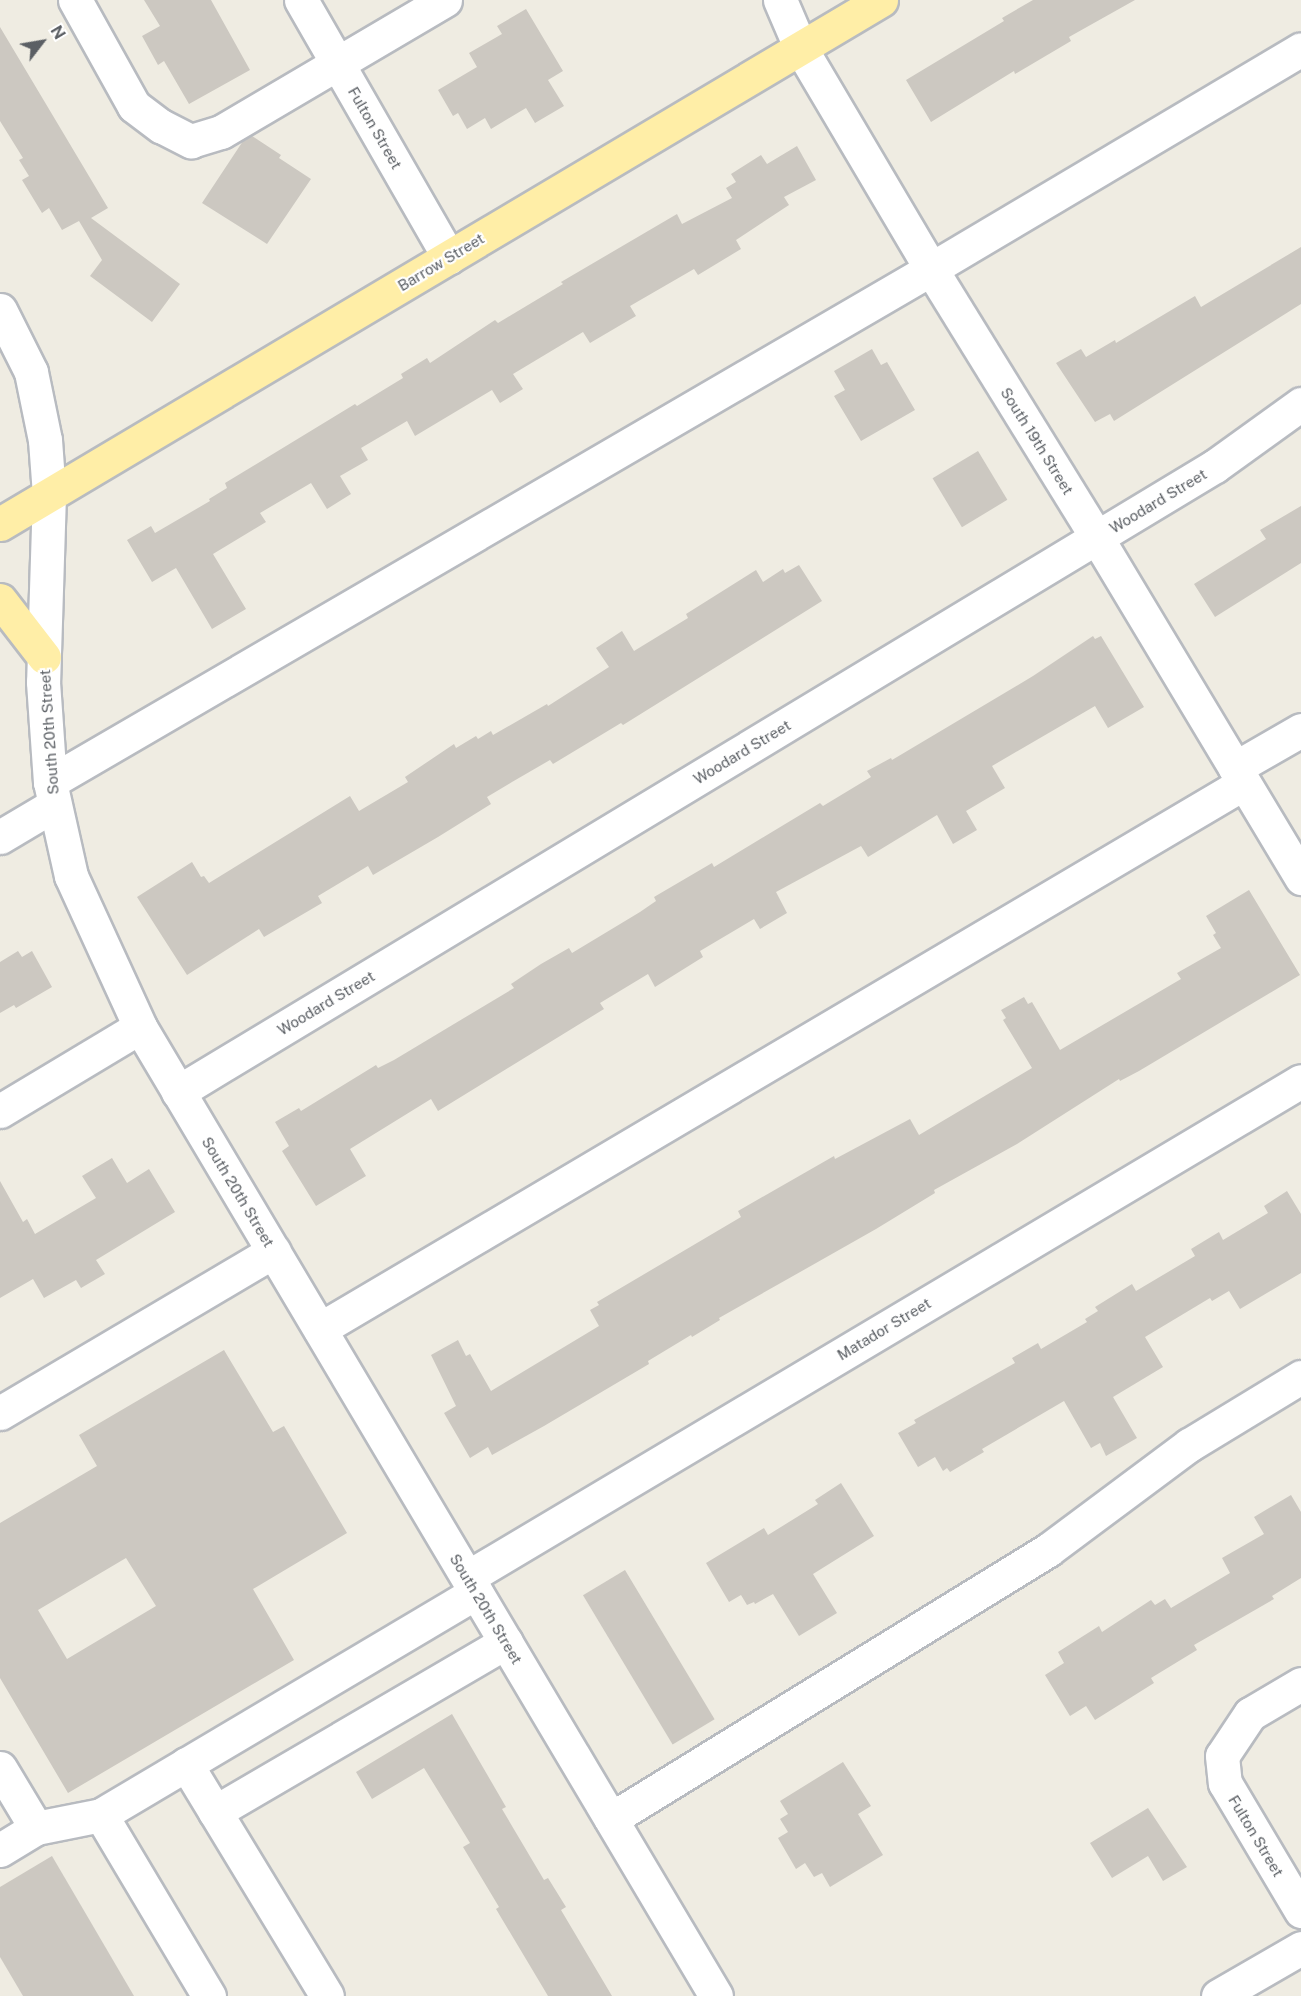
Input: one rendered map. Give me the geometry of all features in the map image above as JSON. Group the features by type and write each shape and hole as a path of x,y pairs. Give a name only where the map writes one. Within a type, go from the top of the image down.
{"main road":[{"name":"Barrow Street","path":"0,524 881,0"},
{"path":"0,600 44,657"}],"street":[{"path":"75,0 134,106 161,126 191,141 221,132 445,0"},
{"name":"Fulton Street","path":"301,0 449,257"},
{"name":"South 19th Street","path":"780,0 801,49 931,269 1097,538 1301,878"},
{"path":"0,837 52,793 1301,49"},
{"name":"South 20th Street","path":"0,310 31,372 45,440 49,494 43,682 52,793 71,876 140,1027 716,1996"},
{"name":"Woodard Street","path":"178,1092 1215,466 1301,404"},
{"path":"320,1329 1240,776 1301,730"},
{"path":"0,1111 140,1027"},
{"name":"Matador Street","path":"0,1850 36,1828 100,1815 186,1764 472,1585 1301,1081"},
{"path":"0,1413 274,1251"},
{"path":"611,1819 1048,1550 1189,1445 1301,1377"},
{"path":"215,1812 506,1642"},
{"name":"Fulton Street","path":"1301,1684 1250,1714 1222,1756 1225,1783 1301,1911"},
{"path":"186,1764 327,1996"},
{"path":"0,1767 36,1828"},
{"path":"100,1815 209,1996"},
{"path":"1218,1996 1301,1948"}],"building":[{"path":"144,0 211,0 250,70 189,104 164,61 158,65 142,36 160,26"},
{"path":"1033,0 1135,0 1069,37 1071,41 1015,74 1014,71 931,122 906,80 1004,21 1002,18"},
{"path":"526,9 563,71 548,80 564,106 535,123 526,108 491,129 485,118 467,129 458,113 453,116 438,90 477,67 469,53 502,34 497,26"},
{"path":"0,27 108,208 91,218 180,284 152,322 90,276 102,260 79,221 62,230 49,208 42,213 22,180 29,176 19,160 23,158 0,121"},
{"path":"252,136 281,155 279,158 311,179 267,244 202,203 243,141"},
{"path":"797,146 816,180 784,197 789,205 736,240 741,249 698,275 694,269 630,306 636,316 590,343 583,332 513,374 523,389 500,403 492,390 415,436 407,421 361,448 368,460 340,476 351,494 327,509 311,483 260,513 266,522 213,554 246,609 212,629 176,568 152,582 127,540 151,526 155,533 210,501 209,499 227,488 225,483 355,404 357,406 403,378 401,374 427,358 430,363 495,320 498,323 563,284 561,282 677,214 682,224 732,198 726,188 736,182 731,174 761,155 767,164"},
{"path":"1301,247 1301,304 1114,421 1110,414 1095,422 1056,363 1081,349 1086,357 1115,340 1116,343 1195,296 1201,307"},
{"path":"872,349 881,365 887,362 915,410 861,441 834,396 845,390 834,371"},
{"path":"978,451 1007,500 962,527 933,478"},
{"path":"1301,506 1301,563 1215,617 1194,584 1266,539 1260,530"},
{"path":"799,565 822,601 623,725 621,723 553,764 550,760 487,797 491,804 438,837 373,875 368,866 318,896 322,903 264,937 259,929 187,975 137,897 192,862 201,877 204,876 209,883 350,796 359,811 408,782 405,777 454,744 456,748 476,736 478,739 491,731 493,735 547,704 548,706 609,667 596,648 622,631 634,651 688,618 686,614 756,570 763,582 783,569 785,573"},
{"path":"1093,636 1095,639 1101,636 1144,707 1108,728 1095,706 992,766 1005,788 966,811 977,830 953,844 937,815 868,857 861,846 776,892 787,913 760,929 754,919 700,951 703,957 655,987 648,974 600,1003 604,1009 438,1111 431,1099 350,1149 366,1176 316,1206 282,1151 289,1146 275,1122 299,1108 301,1111 376,1065 378,1068 394,1060 514,988 511,984 541,964 569,948 572,953 640,912 656,901 654,897 712,863 714,867 820,803 823,806 871,777 867,771 891,758 892,760 1033,676"},
{"path":"1249,890 1300,975 1139,1071 1120,1081 1119,1079 1017,1144 934,1190 935,1193 876,1229 719,1318 720,1320 692,1337 691,1335 648,1361 649,1364 544,1426 492,1455 488,1447 470,1458 444,1413 456,1406 431,1355 458,1340 466,1356 470,1354 491,1391 599,1326 590,1310 599,1305 597,1302 741,1217 738,1211 834,1156 835,1159 910,1119 919,1135 1032,1068 1003,1020 1006,1018 1001,1010 1024,997 1028,1004 1032,1002 1060,1050 1181,979 1177,973 1221,948 1213,935 1216,933 1206,916"},
{"path":"18,951 22,957 32,951 52,987 16,1008 14,1005 0,1013 0,962"},
{"path":"112,1158 127,1183 149,1169 175,1212 96,1260 105,1274 81,1288 76,1280 44,1298 33,1279 0,1298 0,1181 23,1222 27,1219 35,1234 96,1198 82,1176"},
{"path":"1287,1191 1301,1214 1301,1273 1240,1309 1229,1291 1212,1301 1210,1298 1145,1337 1163,1367 1113,1397 1137,1438 1106,1456 1100,1443 1091,1448 1064,1401 982,1449 984,1452 950,1472 947,1468 943,1471 935,1457 918,1467 898,1433 916,1423 914,1420 1015,1363 1012,1358 1038,1343 1041,1349 1087,1322 1085,1319 1098,1311 1095,1307 1132,1284 1136,1291 1195,1256 1191,1249 1219,1232 1223,1240 1268,1213 1264,1206"},
{"path":"224,1350 273,1432 284,1426 347,1533 253,1589 294,1660 68,1793 0,1678 0,1523 97,1466 79,1435","holes":["126,1558 156,1606 67,1659 38,1610"]},
{"path":"841,1483 874,1536 813,1574 837,1613 799,1636 773,1594 755,1604 754,1602 747,1605 741,1595 729,1602 706,1563 764,1528 768,1535 818,1504 815,1500"},
{"path":"1291,1495 1301,1512 1301,1578 1272,1596 1274,1599 1194,1645 1197,1650 1151,1678 1154,1683 1095,1720 1086,1706 1070,1716 1045,1675 1064,1663 1058,1652 1099,1626 1102,1632 1151,1600 1155,1605 1165,1599 1171,1608 1230,1573 1222,1558 1264,1534 1254,1517"},
{"path":"625,1570 715,1719 673,1744 583,1595"},
{"path":"452,1714 506,1807 502,1809 544,1880 548,1878 566,1907 561,1910 612,1996 548,1996 496,1909 499,1907 463,1847 470,1843 424,1768 372,1799 356,1772"},
{"path":"843,1762 871,1806 858,1814 883,1855 830,1887 822,1873 814,1877 805,1863 796,1869 778,1838 788,1832 780,1819 788,1814 780,1801"},
{"path":"1148,1808 1187,1867 1163,1881 1148,1856 1112,1878 1090,1843"},
{"path":"52,1856 134,1996 23,1996 0,1957 0,1887"}]}
